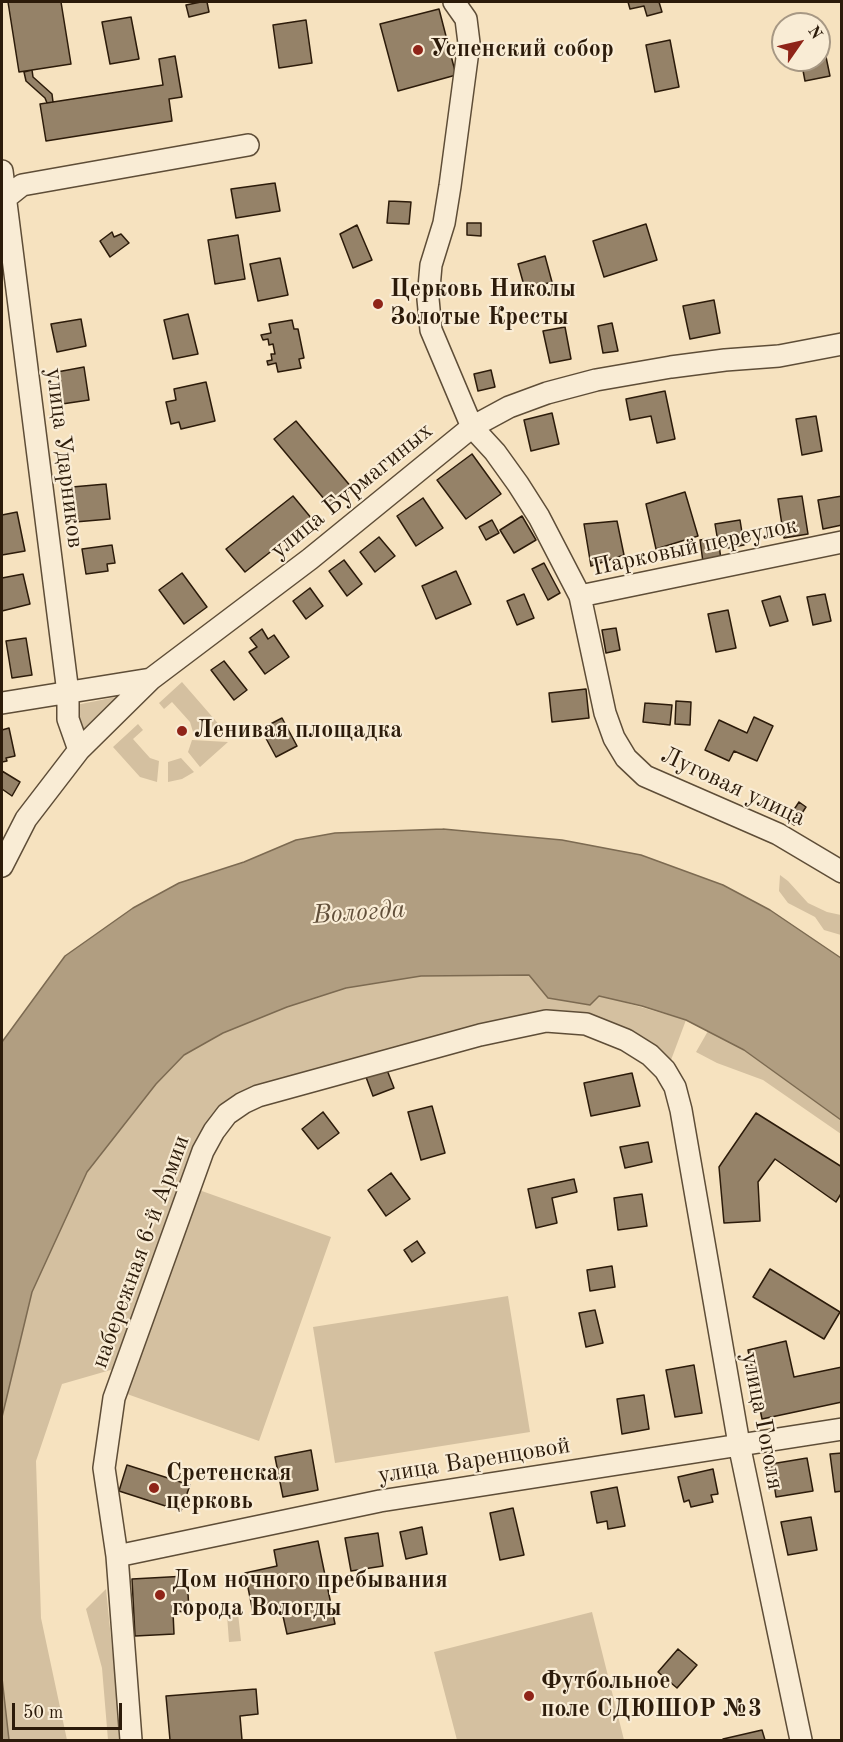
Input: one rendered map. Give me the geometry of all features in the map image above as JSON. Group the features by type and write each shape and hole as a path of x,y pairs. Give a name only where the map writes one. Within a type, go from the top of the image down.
{"street":[{"path":"454,2 466,19 469,43 450,186 444,223 431,265 428,299 431,330 471,427"},
{"path":"4,200 22,186 248,145"},
{"name":"улица Ударников","path":"2,171 68,693 68,719 79,750"},
{"name":"улица Бурмагиных","path":"2,866 26,819 79,750 151,679 310,560 471,427 509,407 547,393 596,380 682,365 779,356 842,344"},
{"name":"Парковый переулок","path":"471,427 495,452 518,484 539,517 580,596 842,542"},
{"name":"Луговая улица","path":"580,596 605,713 614,738 626,758 645,776 778,834 842,872"},
{"path":"2,704 151,679"},
{"name":"набережная 6-й Армии","path":"131,1740 117,1556 104,1468 114,1398 203,1151 227,1114 258,1096 480,1035 546,1021 586,1024 626,1040 650,1055 665,1070 675,1087 681,1110"},
{"name":"улица Гоголя","path":"681,1110 739,1444 801,1740"},
{"name":"улица Варенцовой","path":"117,1556 380,1501 842,1429"}],"shaded area":[{"path":"182,682 229,736 193,732 190,722 172,702 164,709 159,703"},
{"path":"121,696 84,731 76,705"},
{"path":"138,724 143,730 133,739 150,758 159,761 157,782 140,777 113,747"},
{"path":"192,740 228,742 200,767 188,752"},
{"path":"181,758 194,772 182,779 168,782 168,762"},
{"path":"780,875 808,903 827,912 841,915 841,935 824,930 815,917 788,903 779,891"},
{"path":"529,975 686,1020 671,1060 640,1039 588,1020 238,1097 114,1369 62,1384 36,1461 41,1618 67,1740 9,1740 2,1678 2,1417 32,1292 87,1172 156,1084 184,1055 223,1033 286,1007 346,988 421,976"},
{"path":"708,1031 744,1050 841,1120 841,1134 763,1080 717,1063 696,1052"},
{"path":"199,1190 331,1237 259,1441 127,1394"},
{"path":"508,1296 530,1432 335,1463 313,1327"},
{"path":"106,1589 119,1740 108,1740 102,1668 86,1609"},
{"name":"Футбольное поле СДЮШОР №3","path":"592,1612 624,1740 457,1740 434,1652"},
{"path":"238,1613 241,1641 229,1642 227,1615"}],"water":[{"name":"Вологда","path":"443,829 562,840 641,855 723,885 770,910 841,958 841,1120 744,1050 686,1020 599,996 590,1005 548,998 529,975 421,976 346,988 287,1007 223,1033 184,1055 156,1084 87,1172 32,1292 2,1417 2,1042 65,956 133,908 179,883 244,862 296,840 335,833"},
{"path":"2,1678 9,1740 2,1740"}],"building":[{"path":"8,2 61,2 71,64 19,72"},
{"path":"207,2 209,12 189,17 186,5"},
{"path":"628,2 659,2 662,12 647,16 644,6 630,9"},
{"name":"Успенский собор","path":"439,9 456,75 398,91 380,24"},
{"path":"131,17 139,59 110,64 102,22"},
{"path":"306,20 312,63 279,68 273,25"},
{"path":"670,40 679,87 655,92 646,45"},
{"path":"175,56 182,97 169,99 172,121 46,141 40,104 163,85 159,59"},
{"path":"32,70 33,77 52,94 53,102 47,103 45,98 26,81 24,72"},
{"path":"803,72 829,72 830,76 805,81"},
{"path":"275,183 280,211 236,218 231,189"},
{"path":"389,201 411,202 409,224 387,223"},
{"path":"467,223 481,223 481,236 467,235"},
{"path":"646,224 657,260 604,277 593,241"},
{"path":"357,225 372,260 353,268 340,234"},
{"path":"112,232 114,237 121,234 129,243 110,257 100,241"},
{"path":"238,235 245,279 215,284 208,240"},
{"path":"545,256 552,282 525,289 518,264"},
{"path":"280,258 288,295 258,301 250,264"},
{"path":"714,300 720,333 690,339 683,306"},
{"path":"188,314 198,354 173,359 164,320"},
{"path":"81,319 86,346 57,352 51,324"},
{"path":"292,320 294,329 298,329 304,358 299,359 301,368 278,372 276,363 268,365 267,361 272,360 271,354 275,354 273,344 269,345 268,339 263,340 261,335 271,333 269,324"},
{"path":"612,323 618,351 603,353 598,326"},
{"path":"565,327 571,359 550,363 543,331"},
{"path":"84,367 89,400 62,404 57,372"},
{"path":"491,370 495,387 478,391 474,374"},
{"path":"206,382 215,421 181,429 179,422 171,424 166,402 176,400 174,389"},
{"path":"665,391 675,439 657,443 651,416 630,420 626,399"},
{"path":"552,413 559,444 531,451 524,420"},
{"path":"816,416 822,451 802,455 796,419"},
{"path":"296,421 352,488 330,506 274,439"},
{"path":"472,454 501,494 466,519 437,480"},
{"path":"106,484 110,519 75,522 72,487"},
{"path":"685,492 698,536 656,549 646,504"},
{"path":"293,496 312,519 245,572 226,549"},
{"path":"802,496 808,534 784,538 778,499"},
{"path":"842,496 842,525 823,529 818,500"},
{"path":"423,498 443,528 416,546 397,516"},
{"path":"17,512 25,551 2,555 2,515"},
{"path":"522,516 536,540 514,553 500,530"},
{"path":"492,520 499,533 486,540 479,527"},
{"path":"740,520 744,545 728,548 727,540 718,542 715,524"},
{"path":"617,521 624,555 591,566 584,524"},
{"path":"379,537 395,556 375,572 360,552"},
{"path":"712,538 713,545 719,544 721,560 703,562 700,540"},
{"path":"112,545 115,563 107,564 108,571 86,574 82,549"},
{"path":"344,560 362,584 347,596 329,571"},
{"path":"544,563 560,593 548,600 532,569"},
{"path":"456,571 471,604 436,619 422,586"},
{"path":"182,573 207,607 184,624 159,590"},
{"path":"23,574 30,604 2,611 2,578"},
{"path":"310,588 323,606 306,619 293,601"},
{"path":"524,594 534,618 517,625 507,601"},
{"path":"825,594 831,621 813,625 807,597"},
{"path":"780,596 788,621 770,626 762,601"},
{"path":"728,610 736,648 716,652 708,614"},
{"path":"616,628 620,650 606,653 602,630"},
{"path":"262,629 268,639 274,635 289,657 265,674 249,652 257,647 250,638"},
{"path":"26,638 32,675 12,678 6,641"},
{"path":"224,661 247,690 234,700 211,670"},
{"path":"586,689 589,718 552,722 549,693"},
{"path":"676,701 691,702 690,725 675,724"},
{"path":"645,703 672,705 670,725 643,722"},
{"path":"754,717 773,726 757,761 734,751 729,761 705,750 719,720 747,733"},
{"path":"282,718 297,746 276,757 261,729"},
{"path":"9,728 15,756 6,758 7,761 2,762 2,730"},
{"path":"2,771 20,782 12,796 2,789"},
{"path":"799,802 806,807 794,825 787,820"},
{"path":"387,1070 394,1088 373,1096 366,1077"},
{"path":"632,1073 640,1106 591,1116 584,1083"},
{"path":"432,1106 445,1153 421,1160 408,1112"},
{"path":"323,1112 339,1133 318,1149 302,1129"},
{"path":"756,1113 842,1167 842,1192 836,1202 775,1159 758,1182 760,1221 724,1223 719,1167"},
{"path":"648,1142 652,1162 625,1168 620,1147"},
{"path":"391,1173 410,1199 386,1216 368,1190"},
{"path":"574,1179 577,1192 552,1198 557,1223 536,1228 528,1189"},
{"path":"642,1194 647,1226 618,1230 614,1198"},
{"path":"417,1241 425,1253 412,1262 404,1250"},
{"path":"612,1266 615,1287 590,1291 587,1270"},
{"path":"770,1269 840,1312 824,1339 753,1297"},
{"path":"595,1310 603,1343 586,1347 579,1313"},
{"path":"786,1341 794,1377 842,1367 842,1402 762,1419 748,1350"},
{"path":"694,1365 702,1413 675,1417 666,1370"},
{"path":"644,1395 649,1429 622,1434 617,1399"},
{"path":"311,1450 318,1490 283,1497 275,1457"},
{"path":"842,1453 842,1491 835,1492 830,1454"},
{"path":"807,1458 813,1491 776,1497 771,1464"},
{"name":"Сретенская церковь","path":"127,1465 190,1485 181,1511 119,1491"},
{"path":"713,1469 718,1494 711,1495 713,1502 691,1507 689,1500 684,1502 678,1477"},
{"path":"617,1487 625,1526 608,1529 607,1521 597,1523 591,1492"},
{"path":"513,1508 524,1555 500,1560 490,1513"},
{"path":"811,1517 817,1550 788,1555 781,1522"},
{"path":"422,1527 427,1554 406,1559 400,1532"},
{"path":"378,1533 383,1566 351,1571 345,1538"},
{"path":"318,1541 335,1624 287,1634 281,1607 253,1612 245,1573 277,1566 274,1550"},
{"name":"Дом ночного пребывания города Вологды","path":"187,1576 189,1611 173,1612 174,1634 135,1636 132,1579"},
{"path":"678,1649 697,1665 677,1688 658,1672"},
{"path":"256,1689 258,1714 240,1716 242,1740 170,1740 166,1696"},
{"path":"762,1730 765,1740 723,1740 723,1739"}],"place":[{"name":"Успенский собор","path":"418,50"},
{"name":"Церковь Николы Золотые Кресты","path":"378,304"},
{"name":"Ленивая площадка","path":"182,731"},
{"name":"Сретенская церковь","path":"154,1488"},
{"name":"Дом ночного пребывания города Вологды","path":"160,1595"},
{"name":"Футбольное поле СДЮШОР №3","path":"529,1696"}]}
